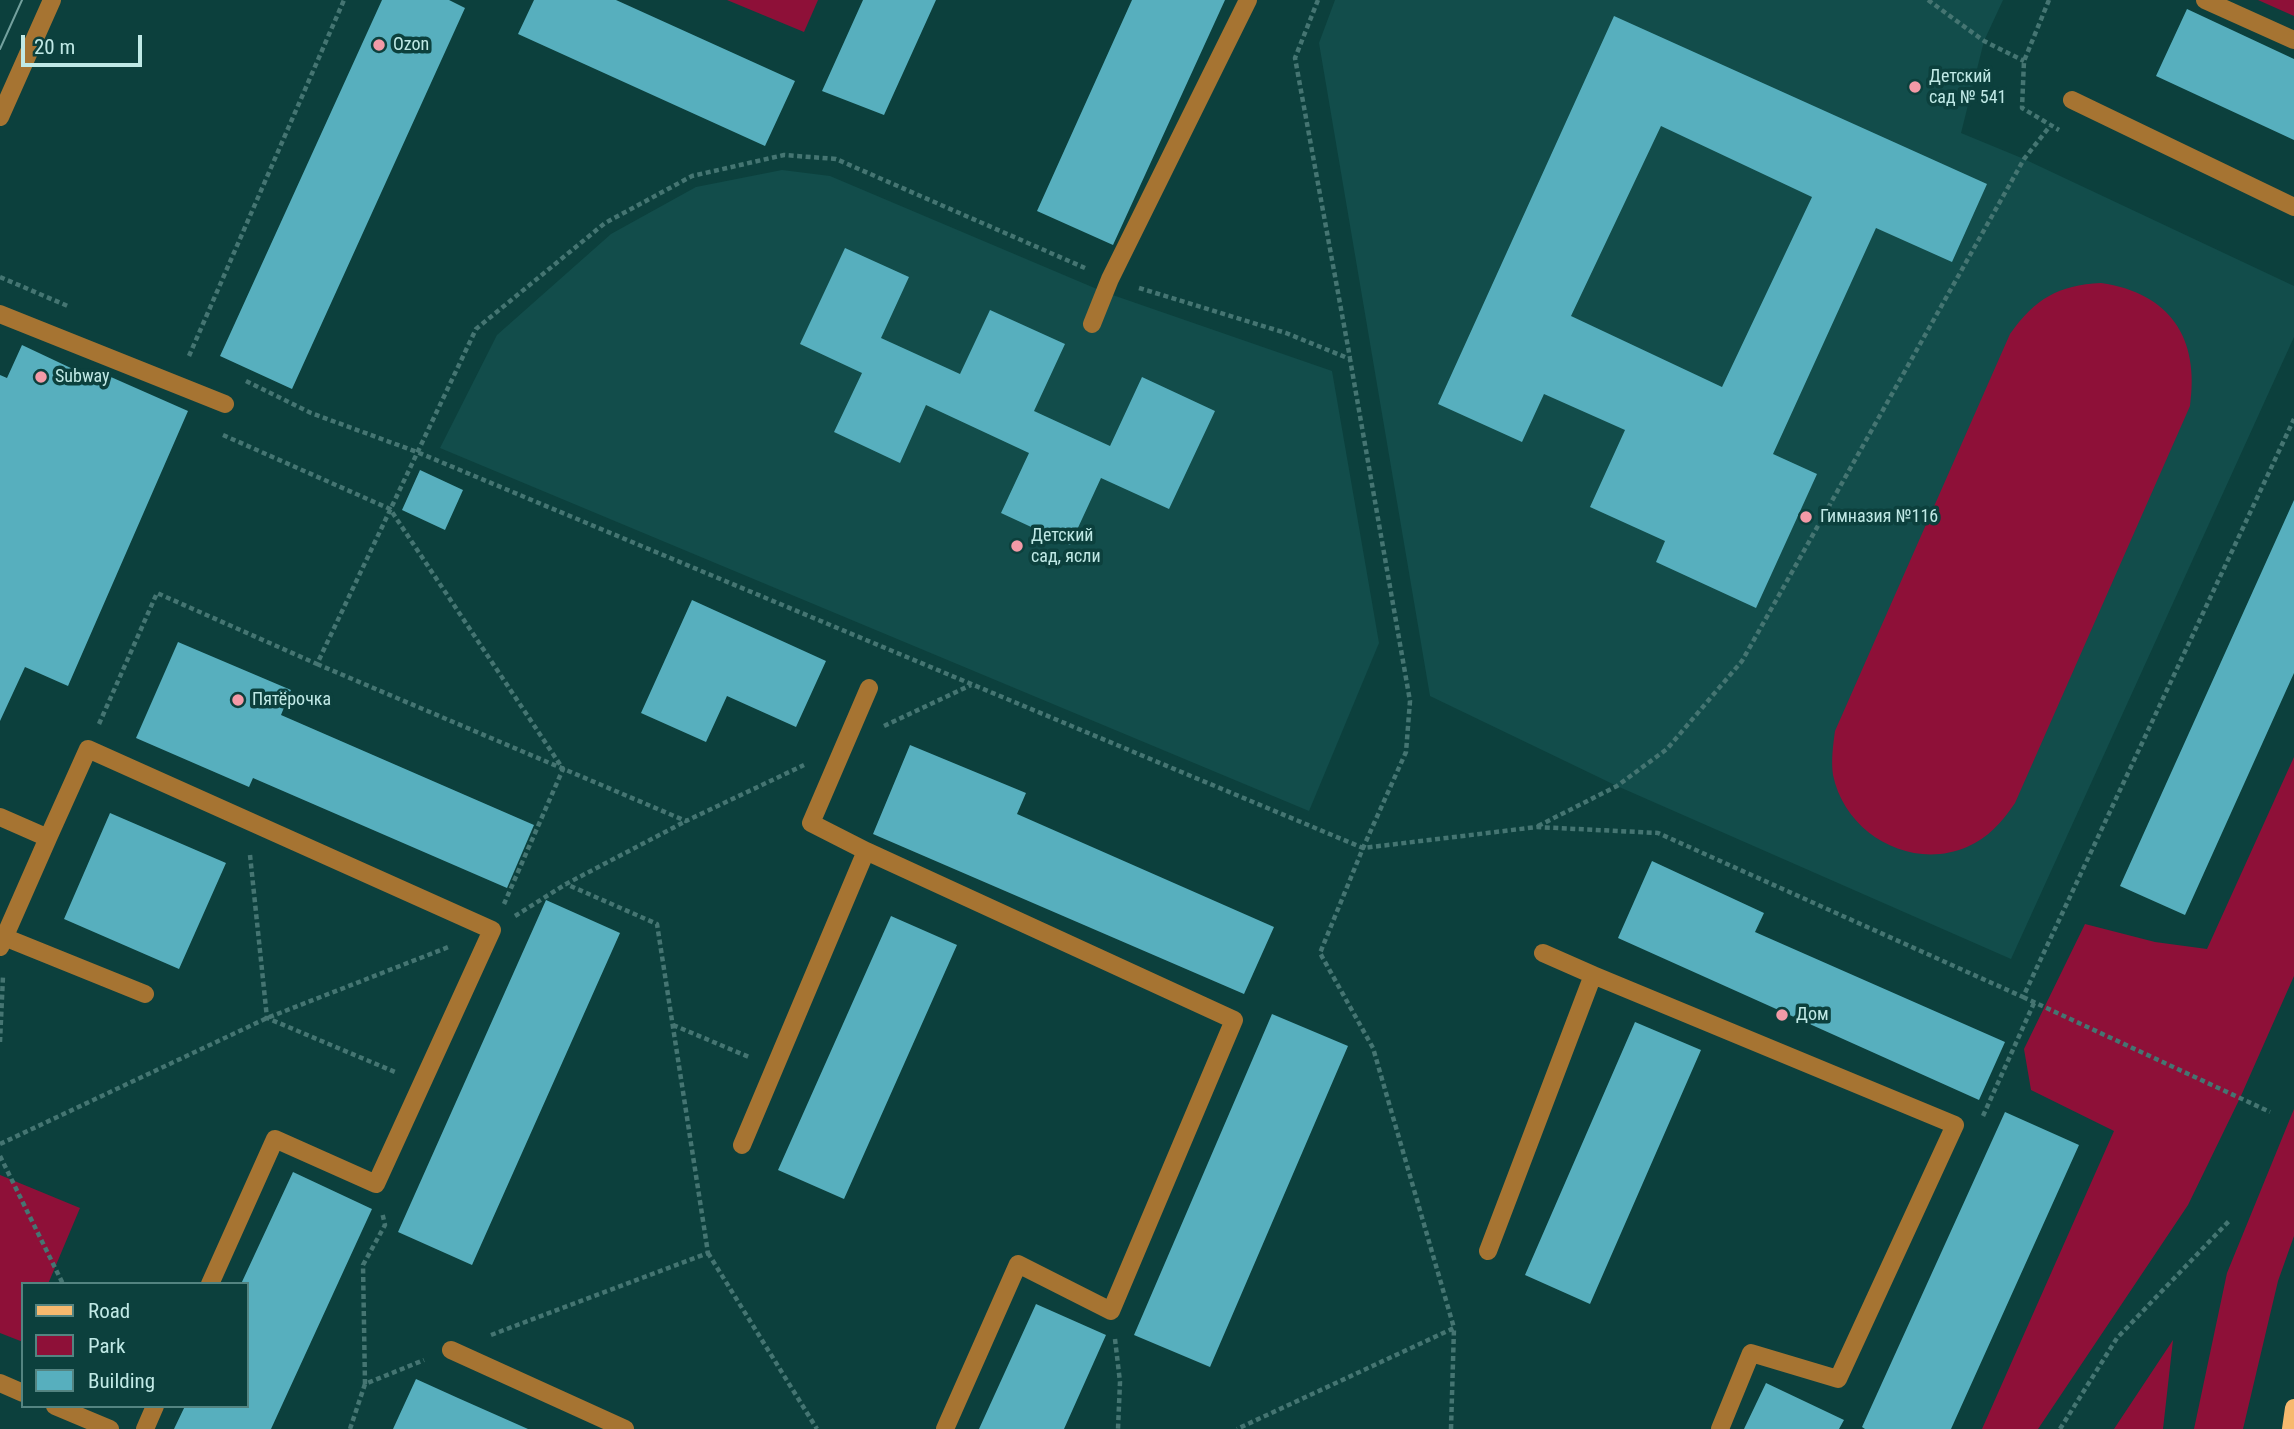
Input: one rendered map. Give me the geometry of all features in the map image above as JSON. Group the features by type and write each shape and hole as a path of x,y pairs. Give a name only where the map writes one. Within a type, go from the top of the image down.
{"main road":[{"path":"2291,1429 2294,1408"}],"street":[{"path":"0,117 52,0"},
{"path":"1092,324 1110,279 1248,0"},
{"path":"2205,0 2294,40"},
{"path":"2072,100 2294,206"},
{"path":"0,314 226,404"},
{"path":"869,688 811,823 866,851 1234,1020 1111,1311 1018,1264 945,1429"},
{"path":"145,994 2,942 88,749 492,930 376,1184 275,1139 211,1282"},
{"path":"0,817 48,838"},
{"path":"742,1145 866,851"},
{"path":"1543,953 1955,1125 1838,1379 1752,1353 1720,1429"},
{"path":"1488,1251 1593,975"},
{"path":"451,1350 625,1429"},
{"path":"0,1383 21,1392"},
{"path":"60,1408 110,1429"},
{"path":"145,1429 154,1408"}],"path":[{"path":"189,356 344,0"},
{"path":"1318,0 1295,58 1410,701 1406,752 1320,953 1373,1048 1454,1328 1451,1429"},
{"path":"1928,0 1984,41 2024,61"},
{"path":"2022,108 2024,61 2049,0"},
{"path":"1537,827 1617,786 1667,749 1742,661 2024,159 2050,126"},
{"path":"317,664 476,329 605,223 692,176 784,155 836,159 1110,279 1286,334 1350,359"},
{"path":"226,404 213,430 390,509 563,769"},
{"path":"311,413 417,452 1363,848 1537,827 1658,833 2023,997 2270,1112"},
{"path":"2023,997 2294,419"},
{"path":"88,749 157,593 686,821"},
{"path":"0,1144 267,1018 492,930 566,884 686,821 972,684"},
{"path":"492,930 563,769"},
{"path":"247,820 267,1018"},
{"path":"566,884 657,924 708,1253 817,1429"},
{"path":"0,1042 2,942"},
{"path":"1955,1125 1981,1121 2034,1003"},
{"path":"267,1018 422,1083"},
{"path":"673,1024 775,1067"},
{"path":"0,1156 61,1282"},
{"path":"350,1429 365,1384 363,1265 385,1225 376,1184"},
{"path":"2060,1429 2117,1338 2230,1220"},
{"path":"365,1384 708,1253"},
{"path":"1111,1311 1120,1382 1118,1429"},
{"path":"1237,1429 1454,1328"}],"shaded area":[{"name":"Гимназия №116","path":"1335,0 2003,0 1984,41 1961,133 2024,159 2294,286 2294,337 2011,959 1617,786 1430,696 1319,43"},
{"name":"Детский сад, ясли","path":"782,170 830,176 1104,292 1332,371 1379,643 1309,811 440,448 497,335 611,234 696,187"}],"green space":[{"path":"727,0 818,0 804,32"},
{"path":"2258,0 2294,0 2294,16"},
{"path":"2101,283 2125,288 2145,297 2162,308 2175,323 2190,360 2190,406 2015,803 1994,829 1967,847 1946,853 1924,854 1903,850 1866,830 1851,815 1840,796 1832,769 1835,731 2010,334 2038,303 2049,296 2072,287"},
{"path":"2294,757 2294,976 2240,1098 2188,1205 2038,1429 1982,1429 2114,1131 2031,1090 2024,1049 2085,924 2155,942 2207,949"},
{"path":"2294,1109 2294,1236 2278,1281 2243,1429 2194,1429 2227,1273"},
{"path":"0,1175 80,1208 49,1282 21,1282 21,1341 0,1333"},
{"path":"2173,1340 2163,1429 2114,1429"}],"building":[{"path":"382,0 449,0 465,8 292,389 220,356"},
{"path":"534,0 616,0 795,81 765,146 518,34"},
{"path":"863,0 936,0 884,115 822,91"},
{"path":"1132,0 1225,0 1113,245 1037,211"},
{"path":"2187,9 2294,59 2294,140 2156,76"},
{"path":"1614,16 1987,184 1952,262 1876,228 1773,454 1817,474 1756,608 1656,562 1665,541 1590,507 1625,430 1544,394 1522,442 1438,404","holes":["1661,126 1812,197 1722,387 1571,316"]},
{"path":"845,248 909,277 881,338 960,374 990,310 1065,344 1034,411 1110,446 1142,377 1215,411 1169,509 1101,478 1070,545 1001,513 1029,453 926,405 900,463 834,432 862,373 800,344"},
{"path":"22,345 92,378 95,370 188,411 68,686 25,667 0,721 0,375 7,378"},
{"path":"420,470 463,490 445,530 402,510"},
{"path":"2294,500 2294,673 2185,915 2120,886"},
{"path":"692,600 826,661 796,727 727,696 706,742 641,713"},
{"path":"178,642 291,690 281,715 534,825 507,888 253,778 249,787 136,738"},
{"path":"910,745 1026,793 1017,814 1274,927 1244,994 873,834"},
{"path":"110,813 226,863 179,969 64,919"},
{"path":"1652,861 1764,913 1755,932 2005,1042 1979,1100 1618,938"},
{"path":"546,900 620,933 472,1265 398,1232"},
{"path":"891,916 957,945 844,1199 778,1170"},
{"path":"1272,1014 1348,1046 1210,1367 1134,1335"},
{"path":"1635,1022 1701,1050 1590,1304 1525,1275"},
{"path":"2005,1112 2079,1145 1951,1429 1865,1429 1862,1427"},
{"path":"293,1172 372,1209 271,1429 174,1429 184,1408 248,1408 248,1282 242,1282"},
{"path":"1036,1304 1106,1335 1064,1429 979,1429"},
{"path":"416,1379 458,1398 528,1429 393,1429"},
{"path":"1766,1383 1844,1420 1839,1429 1744,1429"}],"tram line":[{"path":"0,49 22,0"}],"place":[{"name":"Ozon","path":"379,45"},
{"name":"Детский сад № 541","path":"1915,87"},
{"name":"Subway","path":"41,377"},
{"name":"Гимназия №116","path":"1806,517"},
{"name":"Детский сад, ясли","path":"1017,546"},
{"name":"Пятёрочка","path":"238,700"},
{"name":"Дом","path":"1782,1015"}]}
